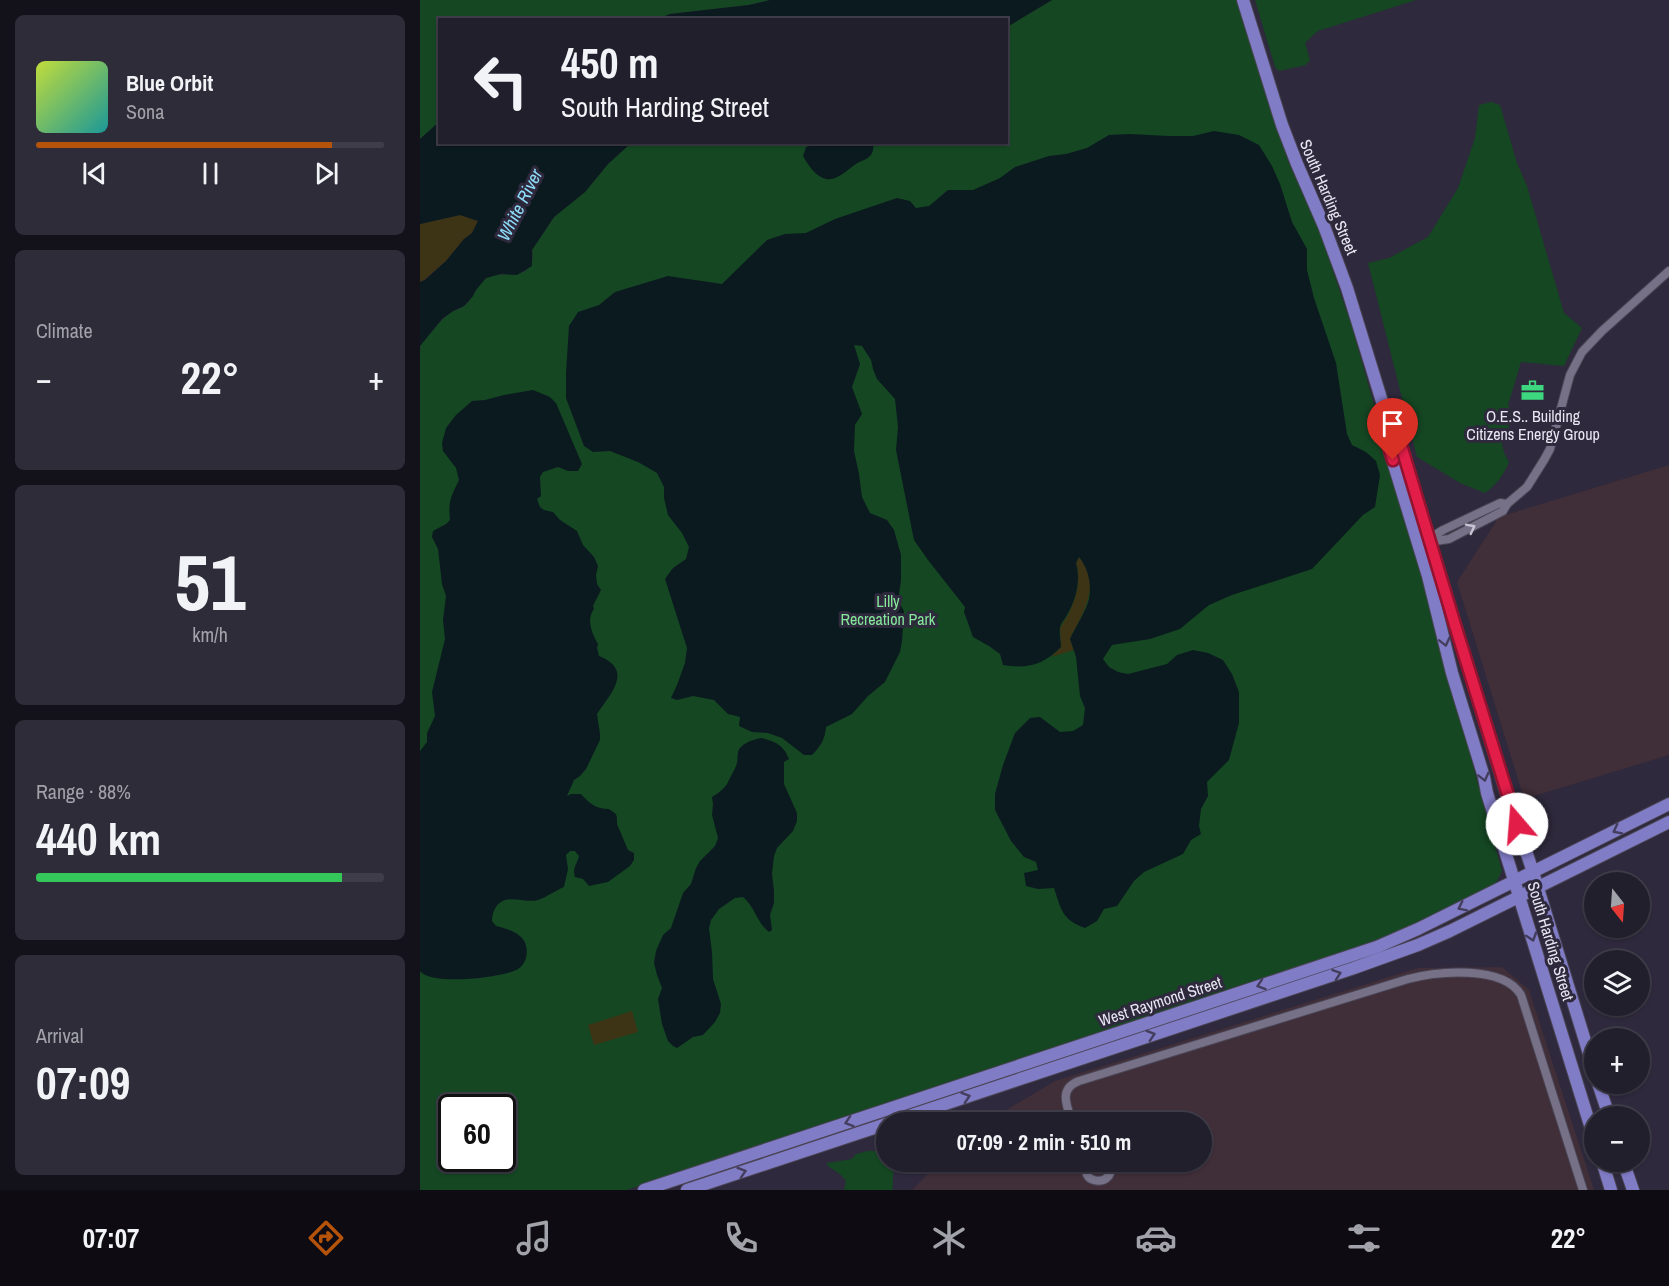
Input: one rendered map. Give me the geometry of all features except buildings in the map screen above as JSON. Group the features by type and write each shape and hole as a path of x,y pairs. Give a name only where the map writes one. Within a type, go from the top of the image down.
{"main road":[{"name":"South Harding Street","path":"1244,0 1282,125 1344,278 1384,408 1380,419 1489,736 1584,1037"},
{"name":"South Harding Street","path":"1424,543 1452,674 1585,1106"},
{"path":"1473,739 1489,736"},
{"name":"West Raymond Street","path":"644,1190 1377,946 1418,929 1669,804"},
{"name":"West Raymond Street","path":"921,1112 1389,956 1450,931 1669,822"},
{"path":"1077,1046 1082,1059"},
{"path":"1602,1094 1606,1106"},
{"path":"1597,1106 1605,1103"},
{"path":"687,1190 876,1127"},
{"path":"1605,1172 1611,1190"},
{"path":"1627,1172 1633,1190"}],"street":[{"path":"1424,543 1443,530 1500,503 1507,504 1527,487 1550,448 1570,375 1582,352 1669,271"},
{"path":"1069,1112 1065,1095 1068,1088 1079,1081 1408,979 1438,973 1478,974 1505,980 1514,985 1521,995 1583,1190"},
{"path":"1086,1172 1090,1180 1097,1184 1105,1182 1111,1172"}],"shaded area":[{"path":"1669,465 1669,755 1524,799 1457,582 1499,517"},
{"path":"1502,967 1529,990 1584,1159 1584,1172 1588,1172 1594,1190 912,1190 930,1172 1212,1172 1212,1112 1003,1112 1055,1081 1418,968"}],"green space":[{"path":"420,0 770,0 749,5 670,14 660,18 438,18 438,123 420,139"},
{"name":"Lilly Recreation Park","path":"1052,0 1236,0 1288,161 1320,233 1352,327 1434,617 1502,871 1496,883 1403,929 1365,944 627,1190 420,1190 420,346 451,312 470,300 487,278 517,274 527,270 533,257 532,250 554,217 585,192 608,164 630,144 1008,144 1008,26"},
{"path":"1255,0 1416,0 1318,31 1305,43 1310,60 1306,65 1279,71 1275,67"},
{"path":"1491,102 1500,105 1517,163 1527,186 1564,313 1582,328 1564,366 1521,362 1508,405 1514,418 1502,439 1503,449 1509,462 1499,479 1485,493 1460,483 1417,457 1368,263 1389,258 1428,237 1458,188 1475,138 1479,105"},
{"path":"876,1151 876,1172 893,1172 893,1190 844,1190 846,1181 827,1163 852,1159 856,1154"}],"sand":[{"path":"460,215 478,221 472,233 446,261 420,282 420,224"},
{"path":"1079,557 1086,567 1090,588 1085,608 1070,639 1074,650 1051,657 1061,647 1060,628 1075,598 1078,585 1076,563"},
{"path":"632,1011 638,1032 594,1045 588,1025"}],"water":[{"path":"770,0 1052,0 1008,26 1008,18 660,18 670,14 749,5"},
{"name":"White River","path":"438,123 438,144 630,144 608,164 585,192 554,217 532,250 532,266 517,275 501,274 486,278 464,306 442,319 420,346 420,282 446,261 472,233 478,221 460,215 420,224 420,139"},
{"path":"1214,131 1239,135 1259,145 1280,184 1292,222 1307,249 1307,270 1336,363 1347,434 1352,445 1366,452 1376,461 1380,475 1375,507 1363,515 1312,569 1232,595 1209,605 1180,629 1150,639 1112,645 1103,659 1109,667 1128,674 1167,664 1177,655 1193,650 1208,653 1223,660 1239,692 1239,723 1229,760 1207,782 1208,796 1201,809 1199,826 1201,834 1191,840 1183,854 1144,872 1134,881 1117,906 1104,909 1097,921 1085,928 1071,921 1063,913 1054,888 1038,889 1026,886 1024,873 1038,870 1036,862 1024,857 1011,841 995,810 995,794 1015,733 1030,718 1040,717 1060,732 1073,731 1083,725 1085,708 1080,696 1076,657 1070,639 1086,608 1090,593 1085,566 1079,557 1076,563 1078,583 1075,597 1060,626 1061,647 1048,658 1035,664 1003,665 1000,654 973,637 964,612 965,607 914,540 896,450 898,427 895,399 877,379 871,360 862,346 854,345 860,364 852,387 862,414 855,425 854,451 862,497 870,513 887,520 894,530 901,555 898,601 904,611 902,641 900,652 885,682 852,714 826,727 822,742 812,755 804,755 782,738 768,733 752,732 739,726 740,717 728,714 714,700 693,696 677,700 671,698 685,663 687,648 665,579 673,568 686,559 689,547 682,533 668,515 664,487 657,473 638,462 610,451 593,452 584,446 566,398 569,326 578,312 599,305 615,292 668,276 722,284 767,240 785,234 806,233 835,219 897,198 910,201 916,208 929,206 948,190 973,190 1000,178 1015,167 1049,156 1087,148 1109,135 1193,136"},
{"path":"815,144 874,144 869,157 839,176 830,179 822,178 810,167 803,156 806,147"},
{"path":"533,390 550,397 556,403 582,464 578,471 568,471 558,467 543,472 540,477 541,496 537,499 540,507 553,512 560,520 577,531 583,545 594,557 598,566 597,584 601,590 593,606 590,617 591,626 598,644 599,656 610,662 617,675 613,690 597,714 600,740 586,769 574,780 567,796 581,794 593,805 609,809 616,814 617,824 628,850 634,853 634,860 630,866 608,882 589,886 583,879 575,877 574,868 579,856 575,851 570,851 566,855 568,869 564,887 538,900 505,900 494,911 492,921 496,926 516,933 524,940 527,954 521,967 483,978 437,978 426,976 420,971 420,751 427,742 427,733 435,716 432,692 445,639 443,620 446,596 442,584 438,549 432,537 433,531 450,520 451,499 459,480 456,468 443,451 442,443 446,428 456,415 472,401"},
{"path":"762,738 778,744 787,754 789,759 784,762 784,784 797,813 793,831 777,848 774,856 772,874 774,903 770,915 772,930 769,932 765,928 743,897 735,898 719,909 711,920 709,928 713,979 721,1004 720,1013 703,1035 693,1037 677,1048 668,1041 662,1024 658,999 662,988 654,963 656,951 663,935 671,928 683,893 691,884 696,868 715,846 718,838 712,815 712,797 727,784 736,766 741,747"}],"place":[{"name":"O.E.S.. Building Citizens Energy Group","path":"1533,391"}],"route":[{"path":"1393,460 1380,419 1384,408 1392,415 1517,824"}]}
